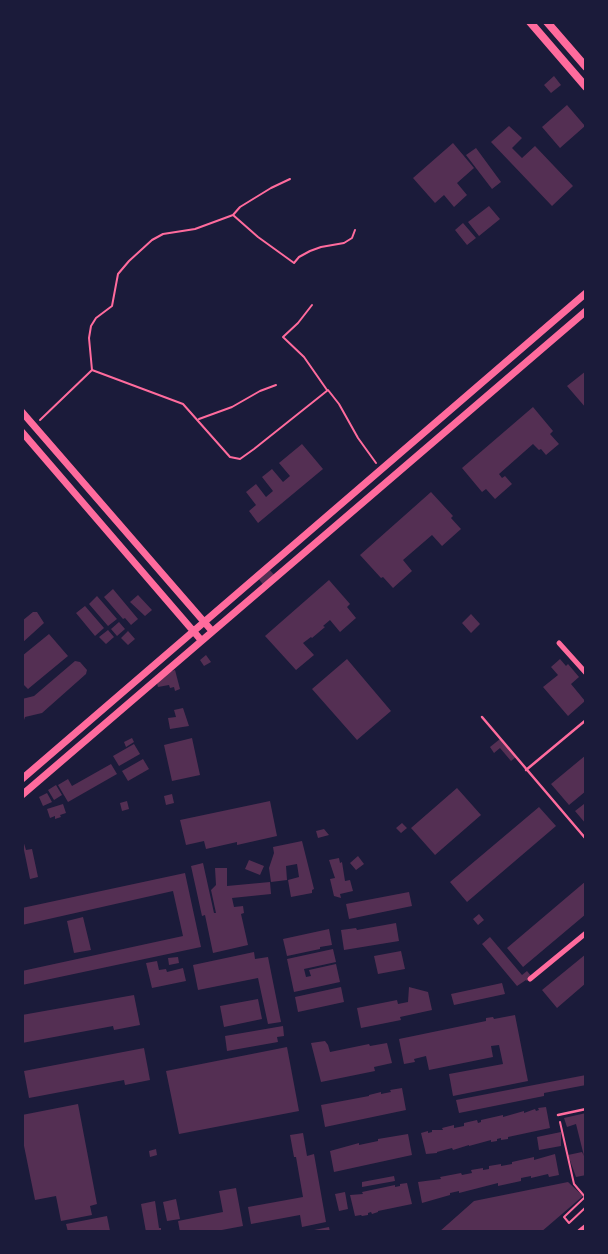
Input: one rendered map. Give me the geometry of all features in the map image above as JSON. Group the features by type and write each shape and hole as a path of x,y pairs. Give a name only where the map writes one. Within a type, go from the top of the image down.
{"main road":[{"path":"530,22 586,87"},
{"path":"547,22 586,67"},
{"path":"581,1232 586,1228"}],"street":[{"path":"22,779 586,293"},
{"path":"22,795 586,311"},
{"path":"22,412 212,631"},
{"path":"22,432 201,640"},
{"path":"559,643 586,673"},
{"path":"530,979 586,933"}],"lane":[{"path":"482,718 586,839"},
{"path":"526,770 586,720"},
{"path":"558,1115 586,1109"}],"path":[{"path":"92,370 89,338 91,326 96,318 112,306 118,274 129,261 152,240 163,234 195,229 233,215 240,207 290,179"},
{"path":"233,215 258,237 294,263 299,257 310,251 344,243 352,238 355,230"},
{"path":"312,305 298,323 284,336 304,357 339,404 358,438 382,469"},
{"path":"92,370 183,404 230,457 240,458 328,390"},
{"path":"34,425 92,370"},
{"path":"198,419 232,407 260,391 276,385"},
{"path":"558,1115 574,1184 585,1197 564,1217 569,1223 586,1207"}],"building":[{"path":"554,76 561,85 551,93 544,85"},
{"path":"567,105 585,126 560,148 542,127"},
{"path":"509,126 522,138 512,148 522,158 535,146 573,186 552,206 491,142"},
{"path":"453,143 474,168 457,183 467,195 454,207 444,195 435,203 413,178"},
{"path":"476,148 501,182 492,189 466,155"},
{"path":"489,206 500,219 479,236 468,222"},
{"path":"463,223 476,238 467,245 455,230"},
{"path":"586,371 586,408 567,386"},
{"path":"533,407 553,431 550,434 559,444 546,455 533,444 499,474 502,478 505,476 512,484 495,499 486,489 482,492 462,468"},
{"path":"302,444 323,469 258,523 249,511 256,505 246,492 256,484 266,497 273,491 262,477 272,469 283,482 290,476 279,463"},
{"path":"431,492 453,516 451,518 461,529 442,546 432,535 403,560 412,571 393,588 360,555"},
{"path":"268,568 276,577 265,587 258,578"},
{"path":"329,580 350,604 347,607 356,618 340,632 330,620 323,626 325,627 303,643 314,655 296,670 265,636"},
{"path":"113,589 138,619 131,625 125,618 123,619 104,597"},
{"path":"138,595 152,610 145,616 130,602"},
{"path":"97,596 117,619 108,626 89,604"},
{"path":"85,606 104,628 95,636 76,613"},
{"path":"33,612 37,612 44,623 22,643 22,621"},
{"path":"471,614 480,624 471,633 462,623"},
{"path":"119,622 125,629 117,636 111,629"},
{"path":"108,630 114,637 106,644 99,637"},
{"path":"128,631 135,639 128,645 121,638"},
{"path":"49,634 68,656 28,689 22,683 22,656"},
{"path":"206,655 211,662 204,666 200,660"},
{"path":"347,659 391,711 357,740 312,689"},
{"path":"560,659 566,666 568,664 579,677 571,684 585,701 568,716 543,687 558,675 551,667"},
{"path":"75,661 80,662 87,670 86,674 42,713 25,717 22,726 22,699 34,696"},
{"path":"175,670 180,689 175,691 174,687 170,688 169,685 158,687 155,676"},
{"path":"183,708 189,726 170,729 168,718 176,717 174,710"},
{"path":"132,738 134,742 126,747 124,742"},
{"path":"192,738 200,775 172,781 164,745"},
{"path":"500,739 516,757 511,761 500,748 494,753 490,747"},
{"path":"134,744 140,754 119,766 113,756"},
{"path":"586,755 586,791 569,805 551,784"},
{"path":"143,759 149,769 128,781 122,771"},
{"path":"111,764 117,774 68,802 58,785 68,779 72,786"},
{"path":"56,785 62,795 54,800 48,790"},
{"path":"457,788 481,815 435,855 411,828"},
{"path":"47,793 52,802 43,806 39,797"},
{"path":"172,794 174,803 166,805 164,796"},
{"path":"127,801 129,809 122,811 120,803"},
{"path":"270,801 277,836 237,845 237,842 206,849 204,841 186,845 180,820"},
{"path":"63,804 66,813 55,819 55,816 50,818 47,809"},
{"path":"584,804 586,806 586,824 575,811"},
{"path":"539,807 556,826 467,902 450,882"},
{"path":"402,823 407,828 401,833 396,828"},
{"path":"324,829 329,835 318,838 316,831"},
{"path":"22,837 26,850 32,849 38,877 30,879 24,850 22,851"},
{"path":"302,841 314,889 312,893 291,897 288,880 299,877 297,864 286,866 287,880 271,882 269,868 274,853 273,847"},
{"path":"358,856 364,864 356,870 350,863"},
{"path":"339,858 340,863 342,862 345,881 350,880 353,891 340,894 341,898 334,896 330,879 335,878 329,860"},
{"path":"249,860 264,866 260,875 245,869"},
{"path":"203,863 214,913 216,913 211,890 216,885 215,868 227,868 227,886 270,882 271,894 232,898 234,907 243,906 244,913 241,914 248,945 213,953 205,915 202,916 191,866"},
{"path":"185,873 201,947 22,985 22,971 183,936 173,891 22,925 22,908"},
{"path":"586,881 586,914 523,967 507,948"},
{"path":"409,892 412,906 349,919 346,904"},
{"path":"479,914 484,920 478,925 473,919"},
{"path":"83,917 91,950 74,953 67,921"},
{"path":"396,923 399,941 344,950 341,930 356,928 357,930"},
{"path":"329,929 332,945 287,956 283,939"},
{"path":"490,937 522,975 527,971 532,977 517,986 482,944"},
{"path":"333,949 336,962 304,969 306,977 311,976 309,970 336,964 340,982 294,992 287,959"},
{"path":"401,951 405,969 378,974 374,956"},
{"path":"254,952 255,959 268,957 281,1022 268,1024 258,978 198,990 193,965"},
{"path":"586,954 586,983 557,1008 542,990"},
{"path":"178,957 179,963 169,965 168,958"},
{"path":"157,961 159,970 166,969 167,972 183,968 186,981 152,988 146,963"},
{"path":"502,983 505,994 454,1005 451,994"},
{"path":"341,987 344,1002 298,1012 295,997"},
{"path":"409,987 428,992 432,1010 400,1017 401,1020 361,1028 357,1008 397,1000 398,1004 408,1002"},
{"path":"134,995 140,1025 114,1030 113,1026 22,1043 22,1015"},
{"path":"258,999 262,1019 224,1027 220,1006"},
{"path":"515,1015 528,1081 453,1096 449,1074 503,1064 499,1045 491,1046 493,1057 429,1070 426,1056 414,1059 415,1062 404,1064 399,1039 486,1021 486,1018 493,1017 494,1019"},
{"path":"283,1026 284,1036 277,1037 278,1042 227,1051 225,1036"},
{"path":"325,1041 330,1052 369,1044 370,1046 387,1043 392,1063 374,1067 375,1071 321,1082 311,1043"},
{"path":"287,1047 299,1111 179,1134 166,1071"},
{"path":"144,1048 150,1080 125,1085 124,1080 29,1098 24,1071"},
{"path":"586,1075 586,1085 544,1093 544,1096 459,1113 456,1100"},
{"path":"402,1088 406,1110 325,1127 321,1105 381,1092 381,1094 391,1092 390,1090"},
{"path":"78,1104 97,1204 90,1206 92,1215 61,1221 56,1196 35,1200 22,1136 22,1115"},
{"path":"546,1107 550,1128 508,1137 508,1139 501,1140 501,1138 497,1139 497,1141 491,1142 491,1140 453,1150 452,1148 426,1154 421,1133 443,1130 442,1128 454,1125 454,1128 464,1126 464,1123 477,1120 478,1123 481,1120 503,1115 503,1117 524,1111 524,1113 535,1109 536,1111 539,1110 538,1108"},
{"path":"586,1113 586,1175 576,1177 568,1155 582,1152 584,1156 576,1124 567,1127 564,1118"},
{"path":"561,1132 561,1146 539,1150 537,1137"},
{"path":"303,1133 307,1156 314,1154 326,1222 302,1227 300,1215 251,1224 248,1207 303,1197 290,1135"},
{"path":"408,1134 412,1155 334,1172 330,1151 359,1143 359,1145 378,1141 378,1139"},
{"path":"156,1149 157,1155 150,1157 149,1151"},
{"path":"555,1154 559,1175 549,1177 548,1174 521,1178 521,1181 498,1186 498,1183 459,1193 459,1191 450,1193 450,1195 422,1203 418,1182 441,1179 440,1177 461,1173 462,1175 472,1173 471,1170 489,1169 489,1166 512,1164 512,1162 534,1157 534,1160"},
{"path":"394,1176 395,1181 362,1187 362,1182"},
{"path":"568,1182 583,1196 541,1232 439,1232 474,1201"},
{"path":"407,1183 412,1204 372,1214 371,1212 368,1215 355,1216 350,1195 363,1194 362,1192 395,1185 395,1187 400,1186 400,1184"},
{"path":"236,1188 243,1226 211,1232 180,1232 178,1221 223,1212 219,1191"},
{"path":"345,1192 348,1209 339,1211 335,1194"},
{"path":"176,1199 180,1219 167,1221 163,1202"},
{"path":"155,1201 161,1232 146,1232 141,1204"},
{"path":"107,1216 110,1231 68,1232 66,1224"},
{"path":"329,1227 330,1232 309,1232 309,1231"}]}
